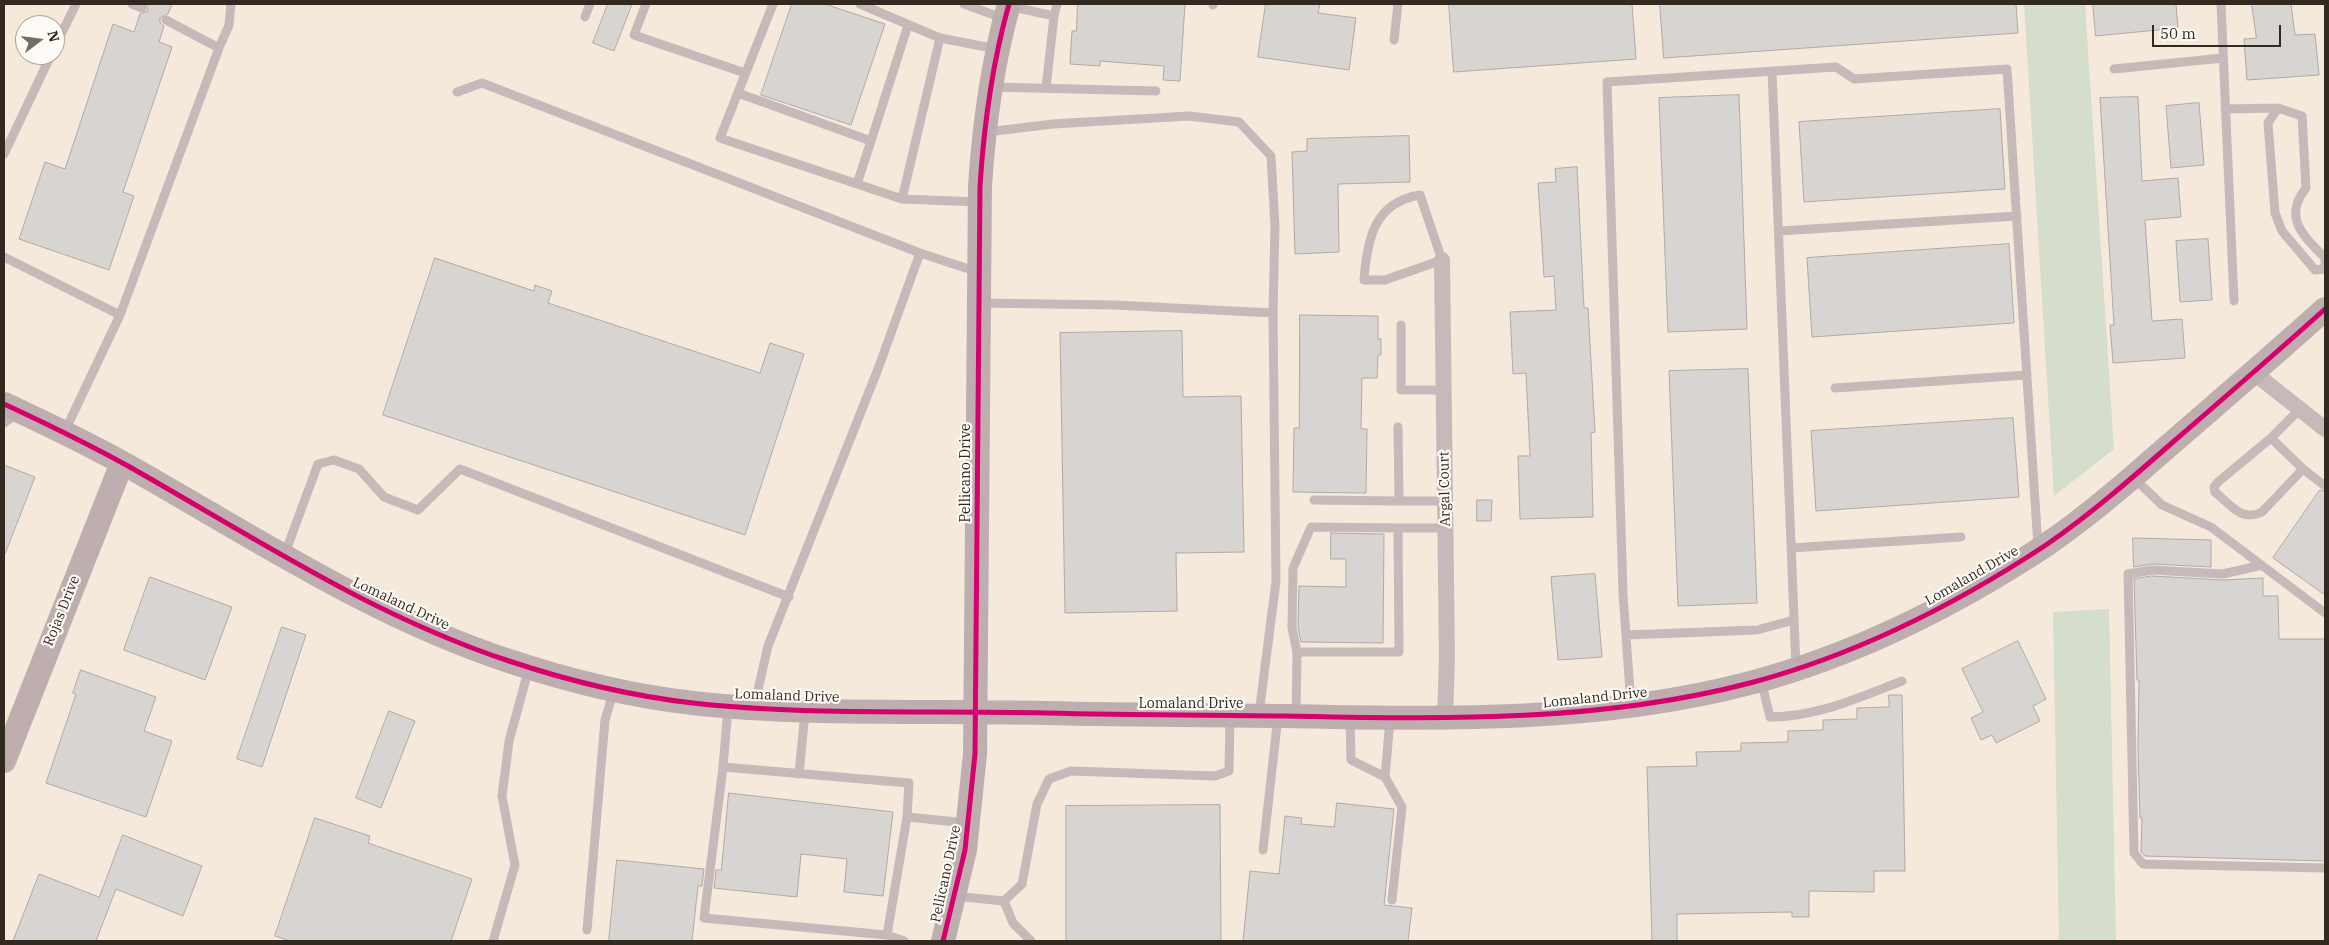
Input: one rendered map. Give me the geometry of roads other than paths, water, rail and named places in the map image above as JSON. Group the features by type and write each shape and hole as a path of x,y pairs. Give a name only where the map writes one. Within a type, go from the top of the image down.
{"street":[{"name":"Pellicano Drive","path":"943,941 965,850 969,823 976,712 980,202 984,132 990,87 1008,10"},
{"name":"Argal Court","path":"1442,260 1446,528 1445,718"},
{"name":"Lomaland Drive","path":"9,413 64,434 122,462 284,557 392,614 451,640 529,667 614,690 699,704 805,710 1278,716 1350,719 1548,715 1631,707 1701,694 1761,680 1850,649 1920,618 1964,595 2066,531 2133,477 2325,309"},
{"path":"2254,373 2301,408 2325,429"},
{"name":"Rojas Drive","path":"4,761 122,462"}],"lane":[{"path":"65,27 76,4"},
{"path":"132,4 142,8"},
{"path":"64,434 120,314 229,24 231,4"},
{"path":"585,17 590,4"},
{"path":"646,4 634,35 745,74"},
{"path":"773,4 720,138 902,199 980,202"},
{"path":"860,4 940,38 998,50"},
{"path":"964,4 1054,16"},
{"path":"1046,88 1057,4"},
{"path":"1394,40 1398,4"},
{"path":"2221,4 2234,301"},
{"path":"166,20 219,48"},
{"path":"857,184 908,25"},
{"path":"902,199 940,38"},
{"path":"2114,69 2223,58"},
{"path":"4,154 46,65"},
{"path":"1631,707 1626,635 1607,82 1836,67 1854,79 2007,69 2038,550"},
{"path":"1772,72 1796,669"},
{"path":"457,92 482,83 920,253 978,272"},
{"path":"990,87 1156,91"},
{"path":"738,93 871,141"},
{"path":"2225,109 2278,108 2302,116 2306,188 2299,197 2295,209 2297,227 2325,258 2325,269 2315,270 2282,231 2275,213 2268,123 2278,108"},
{"path":"984,132 1053,124 1189,116 1239,122 1271,156 1275,226 1273,312 1278,716 1263,850"},
{"path":"1420,195 1442,260 1385,280 1364,280 1366,255 1375,226 1387,208 1403,198 1420,195"},
{"path":"1779,231 2017,216"},
{"path":"754,706 768,646 789,597 920,253"},
{"path":"4,257 120,314"},
{"path":"979,303 1114,305 1273,312"},
{"path":"1401,325 1401,390 1443,390"},
{"path":"1835,388 2027,375"},
{"path":"2301,408 2271,438 2218,482 2214,487 2215,492 2243,515 2254,516 2262,512 2303,469"},
{"path":"1398,427 1398,502"},
{"path":"2271,438 2303,469 2325,486"},
{"path":"284,557 318,464 334,460 359,469 384,497 418,510 460,469 789,597"},
{"path":"2133,477 2162,505 2212,527 2325,613"},
{"path":"1314,500 1445,501"},
{"path":"1278,716 1297,652 1292,628 1293,568 1311,527 1446,528"},
{"path":"1297,652 1399,652 1398,528"},
{"path":"1791,548 1961,537"},
{"path":"2262,565 2222,574 2152,570 2128,574 2134,853 2143,864 2325,868"},
{"path":"1626,635 1757,630 1794,620"},
{"path":"493,941 515,865 502,796 509,741 529,667"},
{"path":"1761,680 1770,717 1796,717 1834,707 1902,682"},
{"path":"587,930 605,720 614,690"},
{"path":"729,705 704,918 887,935 904,941"},
{"path":"799,774 805,710"},
{"path":"954,896 1004,901 1022,884 1037,804 1049,779 1071,771 1215,776 1229,770 1230,716"},
{"path":"1385,777 1391,717"},
{"path":"1350,719 1351,760 1385,777 1402,807 1392,900"},
{"path":"723,767 909,783 906,817 887,935"},
{"path":"906,817 969,823"},
{"path":"1004,901 1013,923 1031,941"}]}
